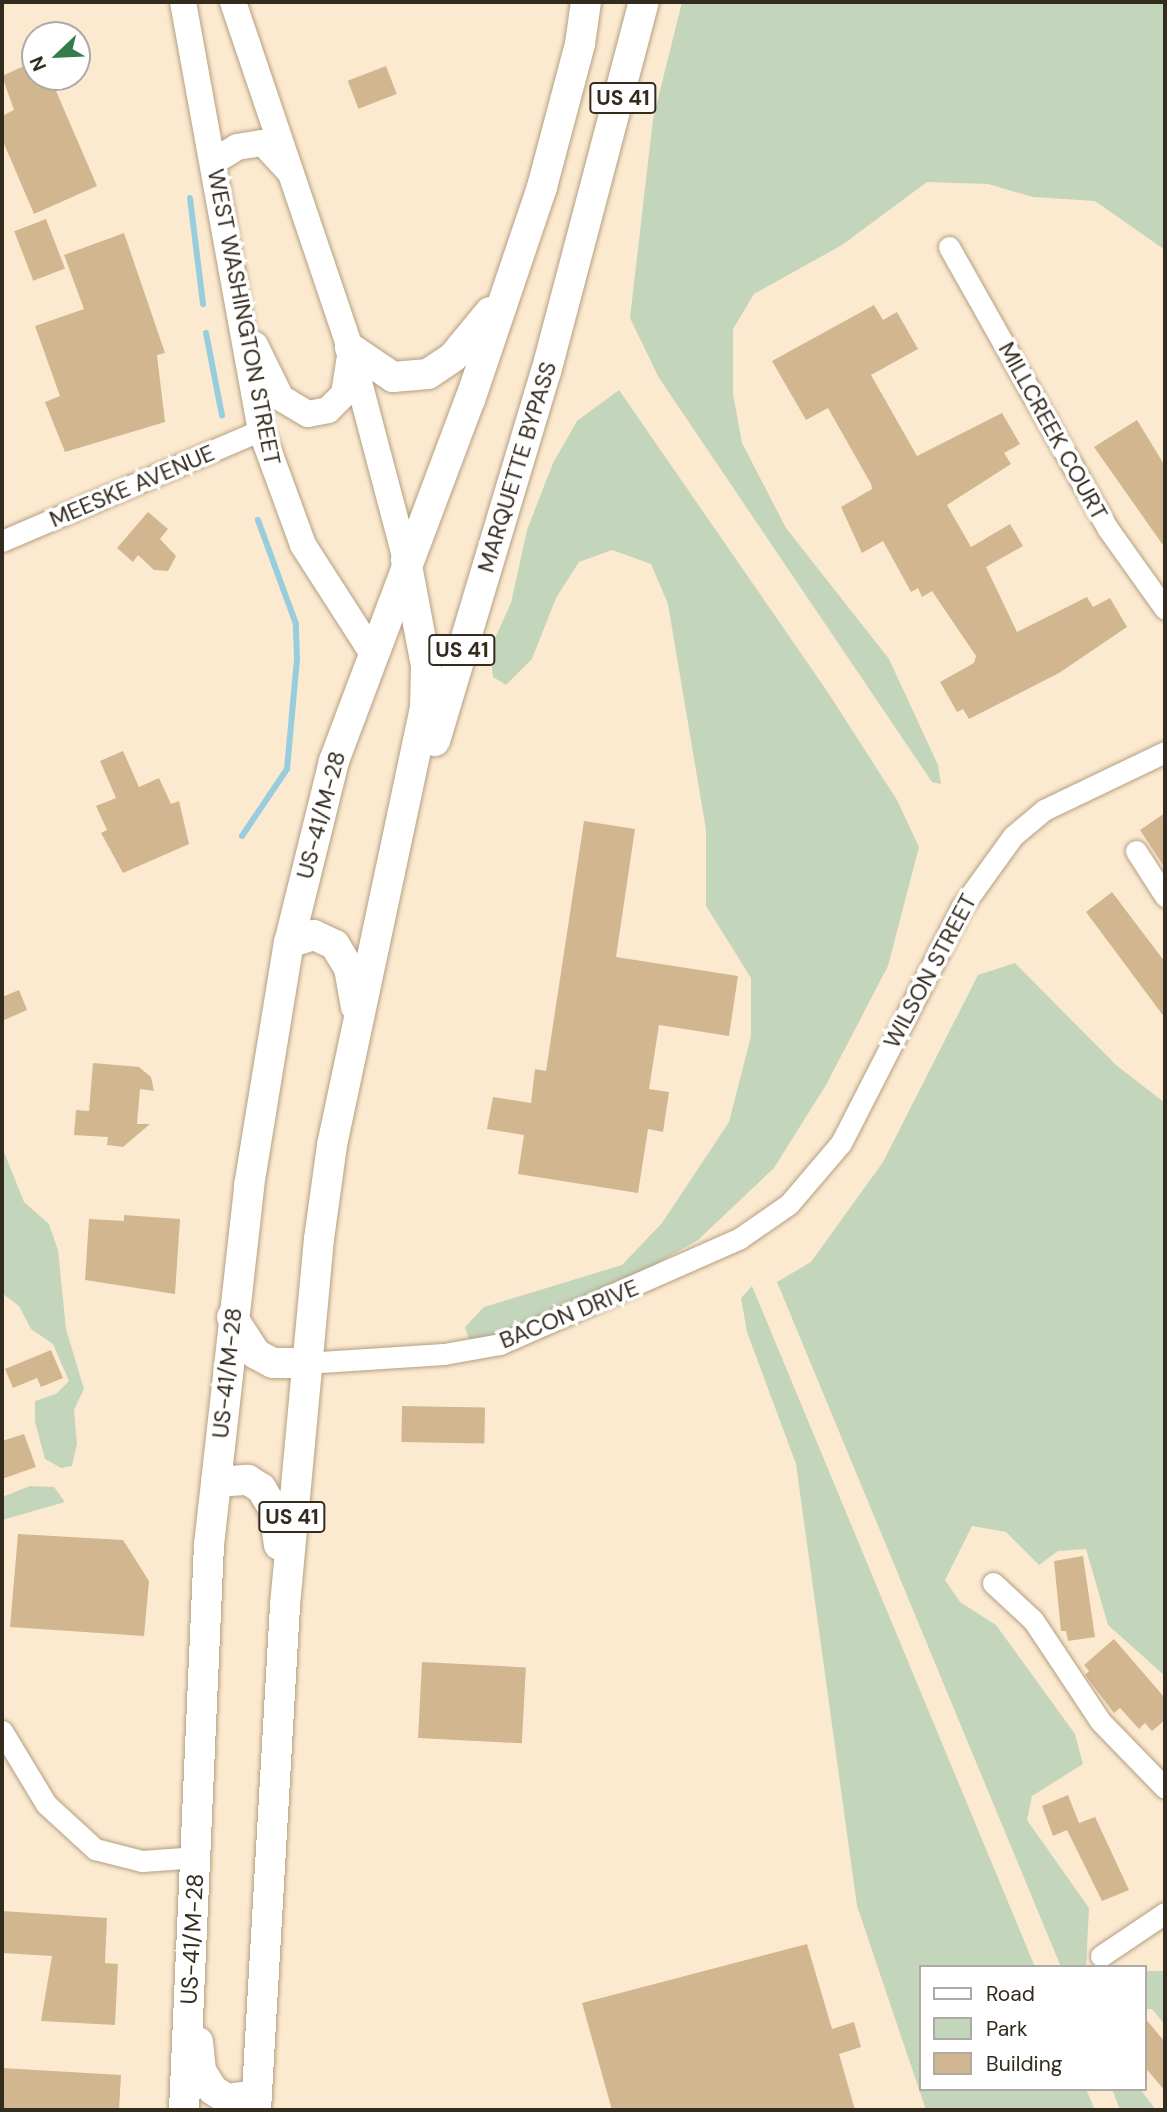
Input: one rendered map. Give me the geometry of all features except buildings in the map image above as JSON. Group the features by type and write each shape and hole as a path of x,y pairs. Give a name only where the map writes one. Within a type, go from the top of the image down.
{"highway":[{"name":"US 41","path":"372,651 470,400 541,187 580,44 586,2"},
{"name":"MARQUETTE BYPASS","path":"379,929 547,372 644,2"},
{"path":"350,348 393,377 428,374 464,346 503,295"},
{"path":"379,929 425,707 426,666 406,560"},
{"name":"US-41/M-28","path":"184,2110 216,1482 232,1317 262,1089 289,943 334,761 372,651"},
{"name":"US 41","path":"257,2103 285,1605 305,1363 332,1145 379,929"},
{"path":"289,943 314,935 335,945 349,968 358,1023"},
{"path":"232,1317 256,1354 273,1363 305,1363"},
{"path":"216,1482 248,1480 269,1498 285,1605"},
{"path":"195,1895 201,1952 201,2071 213,2090 227,2099 257,2103"}],"main road":[{"name":"WEST WASHINGTON STREET","path":"183,2 261,430 303,545 372,651"},
{"path":"233,2 299,186 350,348 406,560"},
{"path":"213,162 237,146 263,143 277,153 299,186"},
{"path":"240,312 281,398 297,412 328,410 344,394 350,348"}],"street":[{"name":"MILLCREEK COURT","path":"949,247 1108,528 1165,609"},
{"name":"MEESKE AVENUE","path":"2,541 261,430"},
{"name":"WILSON STREET","path":"740,1238 789,1203 841,1143 961,908 1013,836 1044,810 1165,752"},
{"path":"1136,851 1165,896"},
{"name":"BACON DRIVE","path":"305,1363 444,1354 500,1344 740,1238"},
{"path":"993,1583 1039,1628 1100,1721 1165,1788"},
{"path":"2,1731 46,1804 95,1849 142,1861 197,1857"},
{"path":"1101,1956 1165,1913"}],"green space":[{"path":"682,2 1165,2 1165,250 1095,201 1033,197 988,184 927,182 842,245 754,294 733,329 733,394 742,443 786,528 889,659 938,765 941,784 932,782 659,378 630,318 653,119"},
{"path":"619,390 827,691 897,800 919,847 888,966 826,1085 774,1168 698,1240 588,1302 496,1339 469,1339 465,1327 484,1307 622,1265 662,1223 729,1122 751,1036 751,978 706,906 706,830 668,604 651,564 612,550 579,562 556,598 532,659 506,685 493,677 490,649 511,603 527,530 553,463 577,421"},
{"path":"1015,963 1116,1065 1165,1103 1165,1676 1108,1625 1086,1549 1058,1551 1039,1565 1006,1532 972,1526 945,1580 960,1602 996,1625 1075,1734 1083,1764 1032,1796 1027,1820 1089,1908 1086,1965 1060,1965 777,1282 811,1262 883,1162 978,975"},
{"path":"2,1147 24,1202 49,1224 58,1250 66,1329 84,1389 74,1410 77,1444 72,1466 61,1468 45,1459 35,1422 35,1401 56,1394 69,1381 53,1344 31,1329 19,1306 2,1293"},
{"path":"752,1286 1034,1965 918,1965 918,2086 857,1906 796,1464 747,1332 741,1298"},
{"path":"30,1486 54,1487 65,1502 2,1520 2,1497"},
{"path":"1146,1971 1165,1971 1165,2025 1152,2009 1146,2009"},
{"path":"920,2091 1087,2091 1095,2110 926,2110"},
{"path":"1113,2091 1142,2091 1156,2110 1120,2110"}],"waterway":[{"path":"190,198 203,304"},
{"path":"206,333 222,415"},
{"path":"242,836 287,769 297,659 296,624 258,520"}]}
